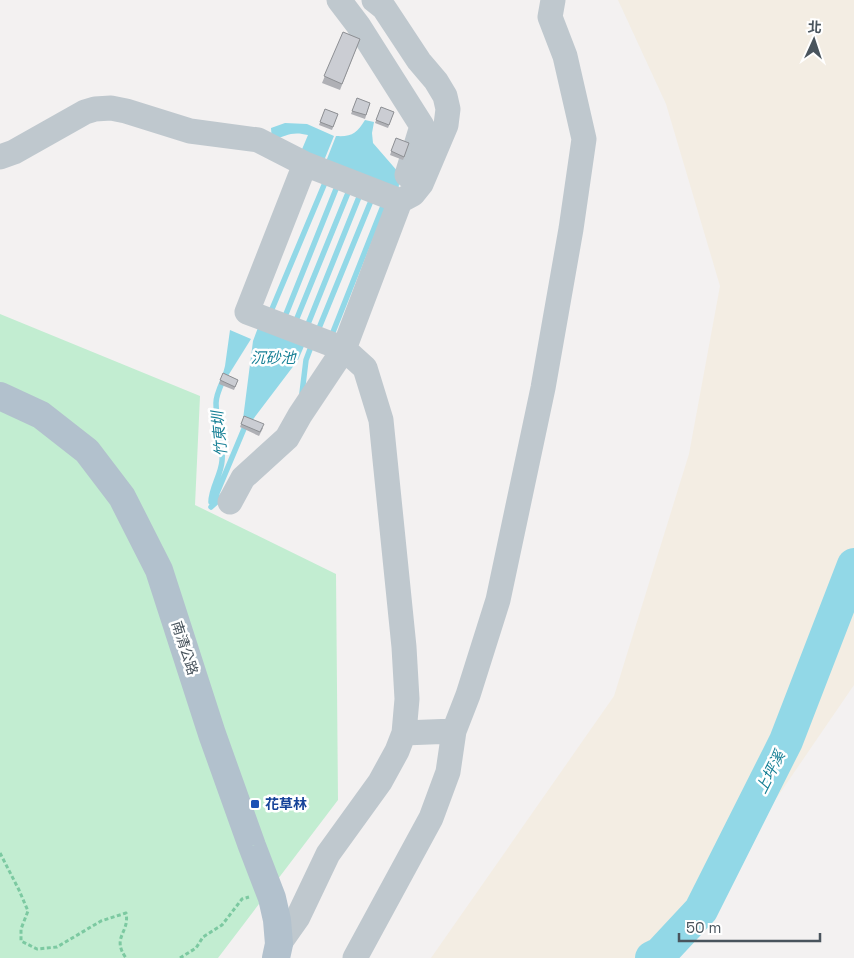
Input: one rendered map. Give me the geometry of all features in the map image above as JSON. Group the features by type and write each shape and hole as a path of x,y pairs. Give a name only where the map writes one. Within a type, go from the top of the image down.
{"main road":[{"name":"南清公路","path":"0,396 41,416 87,451 122,497 159,570 212,734 272,898 277,920 277,951"}],"street":[{"path":"339,0 358,25 422,126 407,175"},
{"path":"230,502 243,478 287,438 344,349 400,201 413,194 421,184 446,125 448,109 445,96 384,8 374,0"},
{"path":"355,958 431,818 448,772 454,731 468,695 498,600 543,388 571,229 584,139 565,56 550,17 553,0"},
{"path":"0,157 14,152 85,112 111,108 190,130 258,140 305,164 400,201"},
{"path":"277,951 298,916 328,854 380,782 397,751 404,733 407,699 404,648 381,420 365,368 344,349 247,312 305,164"},
{"path":"404,733 454,731"}],"path":[{"path":"0,853 20,890 28,911 22,929 21,940 37,949 58,946 101,921 126,912 128,920 119,943 120,950 126,958"},
{"path":"180,958 196,948 203,937 222,925 242,898 257,895 263,876"}],"green space":[{"path":"0,314 200,396 195,505 336,574 338,800 218,958 0,958"}],"sand":[{"path":"618,0 854,0 854,685 667,958 431,958 614,696 689,454 720,286 666,104"}],"water":[{"path":"365,120 374,122 373,143 399,173 398,193 325,164 336,136 346,136 354,133"},
{"path":"285,123 307,124 334,136 323,163 300,154 308,135 286,135 272,141 271,128"},
{"name":"沉砂池","path":"259,325 305,344 298,360 251,422 243,419 253,341"},
{"path":"230,330 251,339 226,379 222,377"}],"building":[{"path":"343,32 360,39 342,84 324,76"},
{"path":"357,98 370,103 366,115 352,111"},
{"path":"381,107 394,112 389,125 376,120"},
{"path":"325,109 338,114 333,127 320,122"},
{"path":"396,138 409,143 404,157 391,151"},
{"path":"223,373 238,380 235,387 220,380"},
{"path":"244,416 264,424 260,432 241,424"}],"waterway":[{"path":"270,315 327,178"},
{"path":"284,319 338,184"},
{"path":"295,323 350,188"},
{"path":"305,329 361,192"},
{"path":"317,333 373,196"},
{"path":"331,337 385,201"},
{"path":"302,393 306,360 312,344"},
{"name":"竹東圳","path":"211,502 222,461 222,446 216,403 224,378"},
{"path":"212,505 246,424"},
{"path":"211,507 222,496"},
{"name":"上坪溪","path":"652,958 660,954 701,910 786,741 854,565"}],"place":[{"name":"花草林","path":"255,804"}]}
